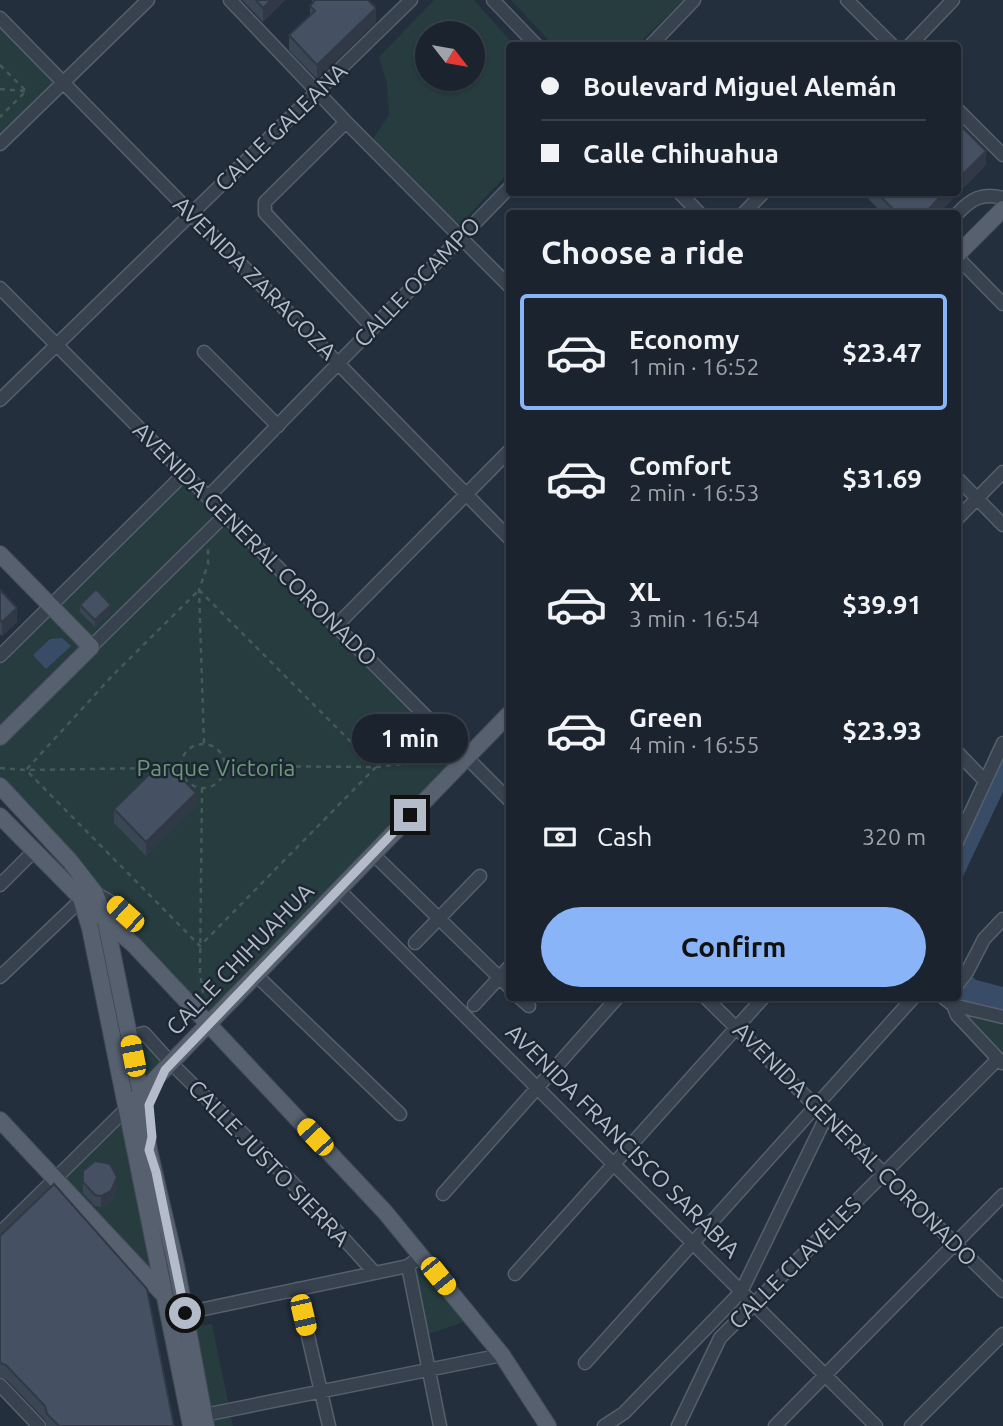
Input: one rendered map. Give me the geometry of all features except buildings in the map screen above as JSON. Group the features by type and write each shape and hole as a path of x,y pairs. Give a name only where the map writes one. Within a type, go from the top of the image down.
{"main road":[{"path":"961,252 1003,209"},
{"path":"0,554 91,647 0,737"},
{"name":"CALLE CHIHUAHUA","path":"127,1108 506,717"},
{"path":"0,786 70,861 106,922 135,946 385,1212 502,1355 548,1426"},
{"path":"0,816 34,851 89,896 127,1108 191,1426"},
{"path":"106,922 141,1094 149,1150 156,1172 205,1420"},
{"path":"149,1150 152,1137 149,1105 168,1067"},
{"path":"0,1121 164,1295 185,1313"}],"street":[{"path":"0,144 148,0"},
{"path":"230,0 346,122 506,283"},
{"name":"CALLE GALEANA","path":"0,400 411,0"},
{"path":"493,0 533,42"},
{"path":"654,42 694,0"},
{"path":"847,0 889,42"},
{"path":"913,42 953,0"},
{"name":"AVENIDA ZARAGOZA","path":"0,18 506,535"},
{"path":"961,113 1003,155"},
{"path":"346,122 265,202 265,213 373,328"},
{"name":"CALLE OCAMPO","path":"208,497 506,191"},
{"path":"961,210 969,202 983,195 1003,198"},
{"path":"683,196 696,210"},
{"path":"747,210 760,196"},
{"path":"961,260 1003,304"},
{"name":"AVENIDA GENERAL CORONADO","path":"0,288 506,797"},
{"path":"204,352 278,426"},
{"path":"336,626 506,454"},
{"path":"961,515 1003,472"},
{"path":"0,656 185,473"},
{"path":"961,482 1003,525"},
{"path":"91,647 224,516"},
{"path":"961,833 1003,743"},
{"path":"961,756 985,781"},
{"path":"0,885 34,851"},
{"path":"373,854 504,982 474,1006"},
{"path":"415,943 480,876"},
{"name":"AVENIDA FRANCISCO SARABIA","path":"338,889 876,1426"},
{"path":"0,977 89,896 113,902 125,914"},
{"path":"961,980 984,939 1003,919"},
{"path":"256,975 400,1114"},
{"path":"443,1194 614,1001"},
{"name":"AVENIDA GENERAL CORONADO","path":"709,1001 1003,1291"},
{"path":"515,1273 760,1001"},
{"path":"585,1363 911,1001"},
{"path":"949,1001 957,1015 1000,1062"},
{"path":"951,1001 1003,1017"},
{"name":"CALLE JUSTO SIERRA","path":"129,1037 144,1033 168,1067 290,1180 375,1273"},
{"name":"CALLE CLAVELES","path":"678,1426 720,1338 1000,1062"},
{"name":"CALLE CHIHUAHUA","path":"0,1233 127,1108"},
{"name":"CALLE CLAVELES","path":"604,1426 624,1413 741,1292 826,1116"},
{"path":"775,1426 1003,1195"},
{"path":"185,1313 408,1266 422,1256"},
{"path":"408,1266 440,1426"},
{"path":"297,1289 329,1426"},
{"path":"911,1426 1003,1334"},
{"path":"205,1420 321,1392 502,1355"},
{"path":"0,1385 39,1426"}],"path":[{"path":"0,65 26,91"},
{"path":"0,89 26,91"},
{"path":"0,117 26,91"},
{"path":"204,743 199,590 208,564"},
{"path":"199,590 376,767"},
{"path":"26,771 113,675 199,590"},
{"path":"204,743 220,751 226,765 216,784 202,788 195,787 185,779 181,767 183,755 187,750 204,743"},
{"path":"226,765 376,767 467,758"},
{"path":"0,768 26,771 181,767"},
{"path":"200,946 376,767"},
{"path":"26,771 200,946"},
{"path":"202,788 200,973 205,998"}],"green space":[{"path":"434,0 474,0 511,42 506,42 506,175 455,230 370,143 389,115 387,83 379,57"},
{"path":"511,0 684,0 640,42 550,42"},
{"path":"0,20 63,84 0,145"},
{"name":"Parque Victoria","path":"182,477 467,761 204,1028 60,857 0,799 0,658"},
{"path":"953,1006 1003,1017 1003,1063"},
{"path":"144,1036 168,1064 138,1093 126,1039"},
{"path":"125,1111 164,1295 57,1179"},
{"path":"423,1255 475,1318 417,1338 401,1270"},
{"path":"212,1324 233,1426 208,1426 188,1328"}],"water":[{"path":"62,638 71,646 46,669 33,655 50,639"},
{"path":"1003,751 1003,792 961,881 961,841"},
{"path":"961,967 976,980 1003,987 1003,1013 978,1007 961,999"}],"route":[{"path":"185,1313 149,1150 152,1137 149,1114 151,1097 165,1070 410,815"}]}
